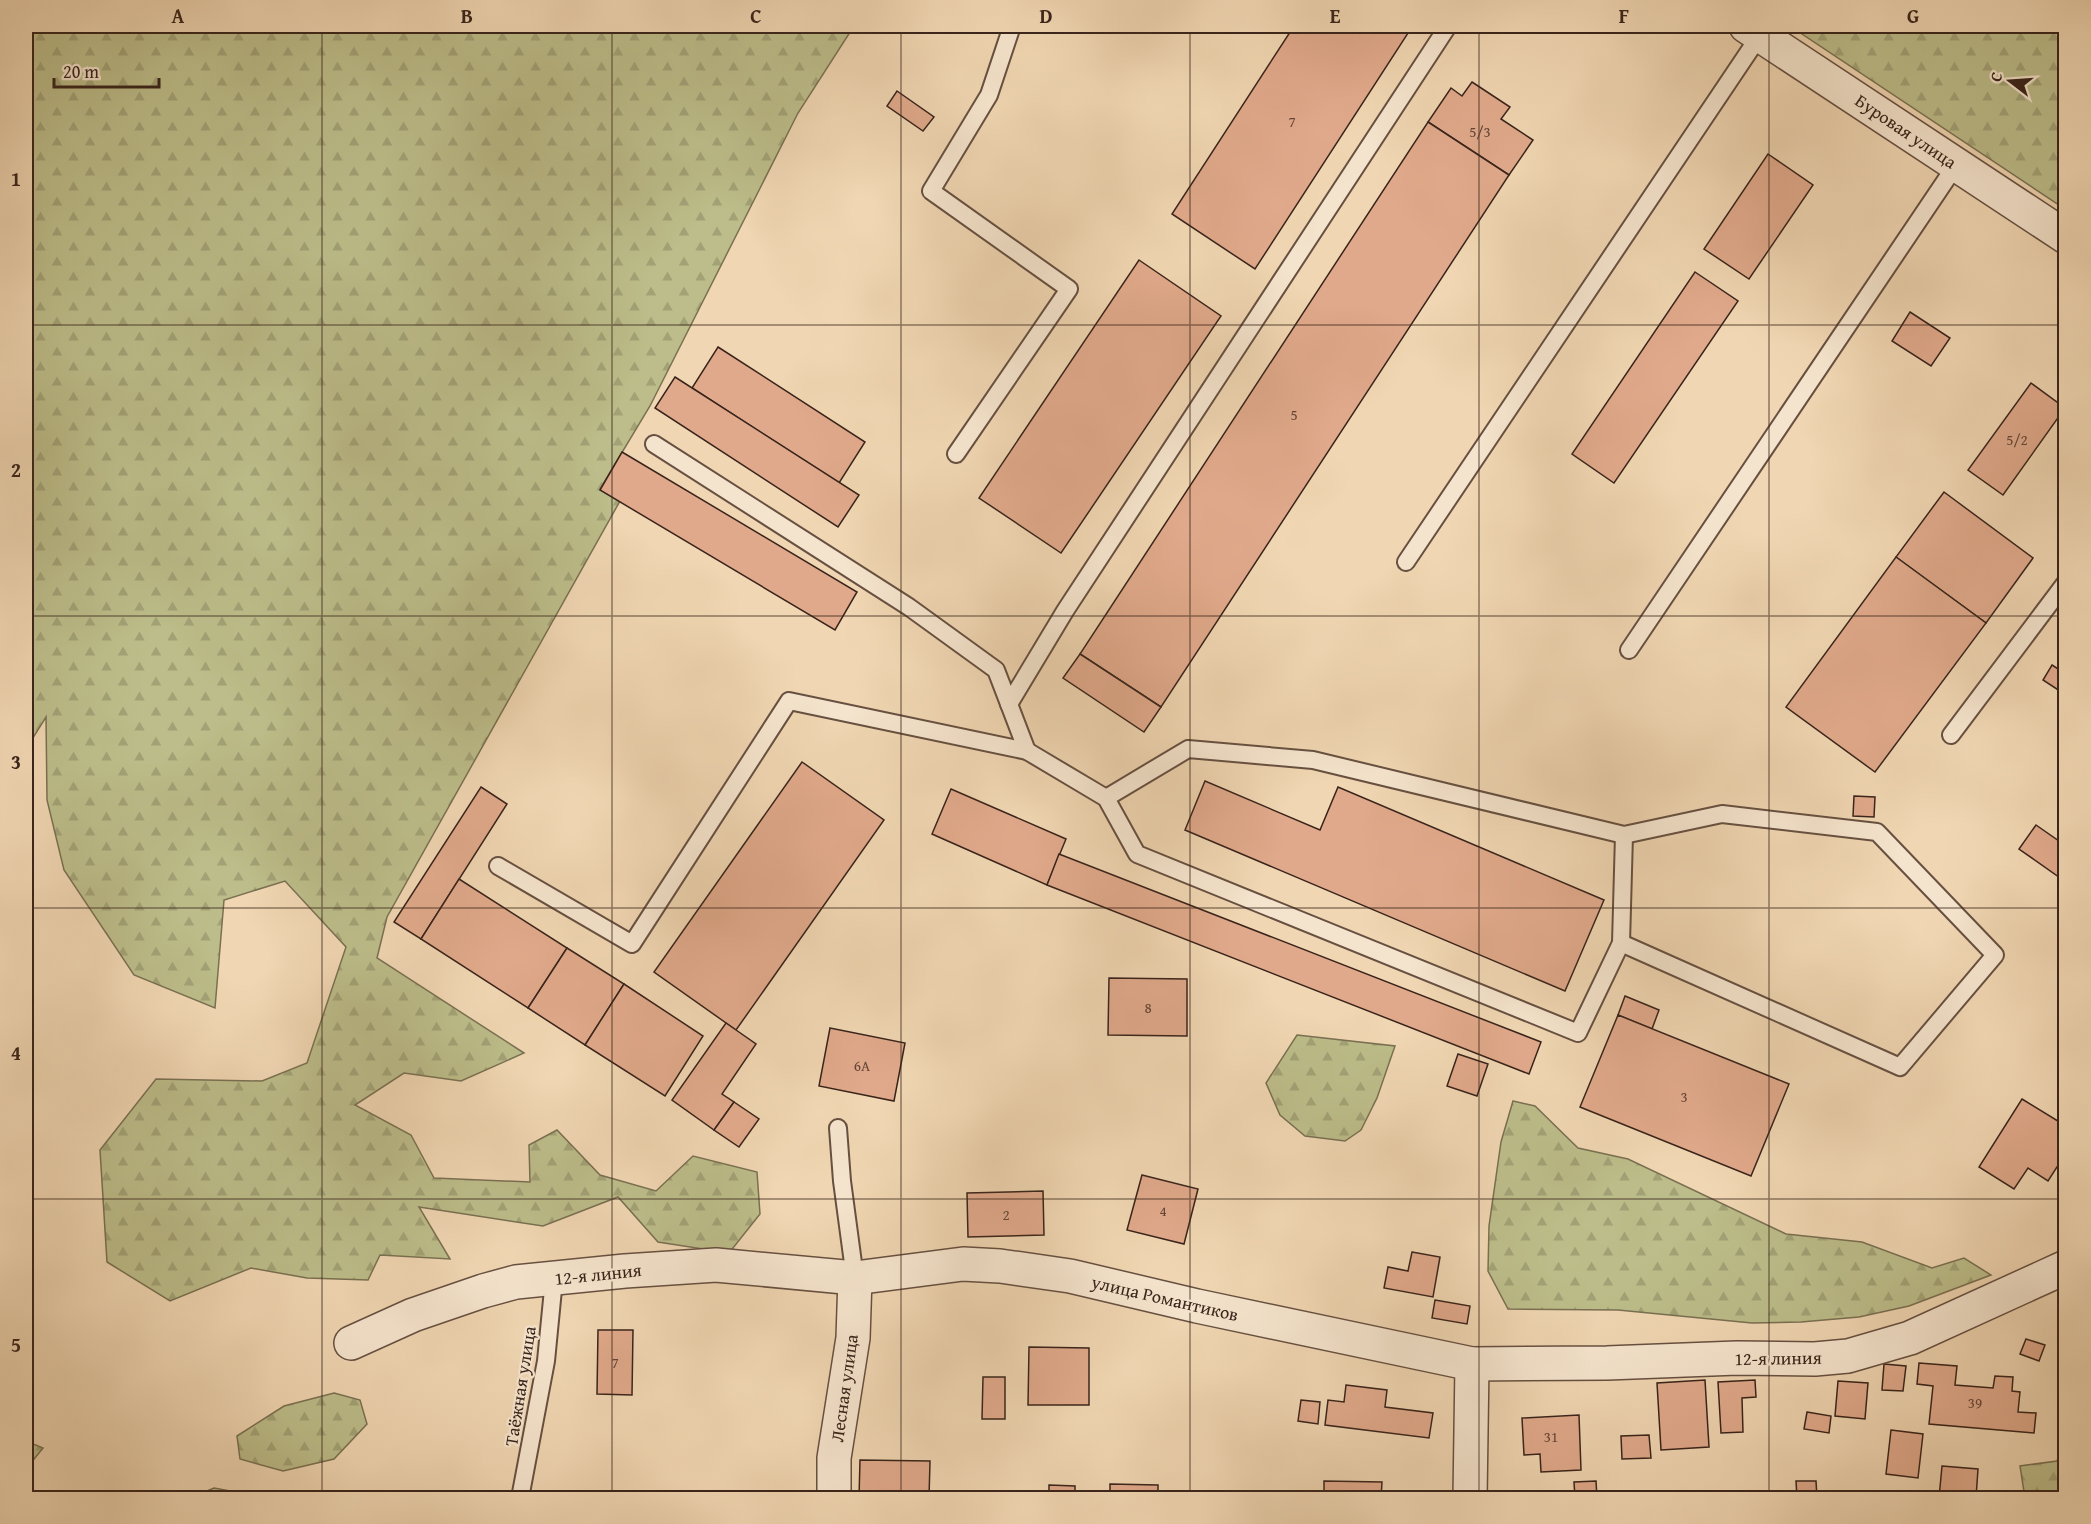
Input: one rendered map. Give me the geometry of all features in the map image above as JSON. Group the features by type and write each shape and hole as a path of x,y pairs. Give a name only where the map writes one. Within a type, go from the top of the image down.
{"street":[{"name":"Буровая улица","path":"1753,30 2066,237"},
{"name":"улица Романтиков","path":"855,1278 963,1264 1000,1266 1070,1276 1209,1309 1472,1364"},
{"name":"12-я линия","path":"351,1343 413,1316 516,1282 716,1265 855,1278"},
{"name":"12-я линия","path":"1472,1364 1607,1363 1737,1358 1815,1359 1848,1356 1910,1338 2066,1267"},
{"name":"Лесная улица","path":"834,1498 834,1458 852,1338 855,1278"},
{"path":"1470,1498 1472,1364"}],"lane":[{"path":"956,454 1069,289 931,191 989,95 1012,26"},
{"path":"1009,704 1065,611 1448,26"},
{"path":"1406,562 1753,30"},
{"path":"1629,650 1956,165"},
{"path":"654,444 909,607 996,670 1027,751"},
{"path":"1951,735 2066,582"},
{"path":"498,866 632,944 789,701 1027,751 1106,798 1137,854 1578,1033 1621,943 1624,835"},
{"path":"1106,798 1188,749 1313,760 1624,835 1722,814 1877,832 1995,955 1900,1068 1621,943"},
{"path":"838,1128 842,1181 855,1278"},
{"name":"Таёжная улица","path":"520,1498 546,1362 554,1278"}],"green space":[{"path":"26,26 854,26 798,113 650,406 600,489 620,501 387,917 377,958 524,1053 461,1081 404,1073 355,1105 411,1135 434,1178 530,1182 529,1145 557,1130 600,1175 656,1191 693,1156 757,1172 760,1214 729,1253 658,1242 618,1197 543,1226 419,1207 450,1259 380,1255 368,1280 307,1278 251,1268 170,1301 107,1262 100,1150 156,1079 262,1081 307,1063 346,947 285,881 224,900 215,1008 134,975 64,870 47,800 46,717 26,749"},
{"path":"1790,26 2065,26 2065,209"},
{"path":"1297,1035 1395,1046 1377,1098 1361,1130 1345,1141 1305,1136 1280,1115 1266,1083"},
{"path":"1513,1101 1535,1106 1578,1148 1628,1159 1786,1234 1862,1242 1932,1268 1964,1258 1991,1275 1909,1306 1859,1317 1801,1322 1752,1323 1618,1310 1508,1309 1488,1271 1489,1226 1501,1142"},
{"path":"334,1393 360,1400 367,1424 334,1459 283,1471 240,1459 237,1436 284,1406"},
{"path":"2065,1439 2065,1498 2025,1498 2020,1466 2057,1461"},
{"path":"26,1441 43,1448 26,1469"},
{"path":"214,1488 268,1498 190,1498"}],"building":[{"path":"1294,26 1412,27 1255,269 1172,214"},
{"path":"1472,82 1510,107 1501,119 1533,140 1509,175 1428,122 1451,88 1462,96"},
{"path":"897,91 934,117 923,131 887,106"},
{"path":"1428,122 1509,175 1161,707 1080,654"},
{"path":"1768,154 1813,185 1749,279 1704,249"},
{"path":"1139,260 1221,316 1061,553 979,498"},
{"path":"1695,272 1738,301 1614,483 1572,454"},
{"path":"1910,312 1950,338 1931,366 1892,341"},
{"path":"718,347 865,442 839,483 692,388"},
{"path":"675,377 859,495 838,527 655,408"},
{"path":"2031,383 2065,408 2003,495 1968,470"},
{"path":"622,452 857,592 835,630 600,490"},
{"path":"1944,492 2033,558 1986,623 1896,557"},
{"path":"1896,557 1986,623 1875,772 1786,707"},
{"path":"1080,654 1161,707 1144,732 1063,678"},
{"path":"2052,665 2066,674 2066,695 2043,680"},
{"path":"802,762 884,820 736,1030 654,972"},
{"path":"1205,781 1320,830 1338,787 1604,900 1565,991 1185,830"},
{"path":"481,787 507,804 421,939 394,922"},
{"path":"951,789 1066,839 1047,885 932,834"},
{"path":"1854,796 1875,797 1874,817 1853,816"},
{"path":"2036,825 2066,846 2066,882 2019,849"},
{"path":"1059,854 1541,1042 1529,1074 1047,885"},
{"path":"459,879 567,948 528,1008 421,939"},
{"path":"567,948 624,984 585,1045 528,1008"},
{"path":"1109,978 1187,979 1187,1036 1108,1035"},
{"path":"624,984 703,1036 665,1096 585,1045"},
{"path":"1625,996 1659,1010 1652,1029 1618,1015"},
{"path":"1618,1015 1789,1084 1751,1176 1580,1107"},
{"path":"726,1023 756,1044 722,1094 734,1102 714,1130 672,1100"},
{"path":"830,1028 905,1043 894,1101 819,1086"},
{"path":"1458,1054 1488,1064 1477,1096 1447,1086"},
{"path":"2022,1099 2066,1126 2066,1153 2048,1181 2028,1168 2014,1189 1979,1167"},
{"path":"734,1102 759,1119 739,1147 714,1130"},
{"path":"1142,1175 1198,1189 1184,1244 1127,1230"},
{"path":"1043,1191 1044,1235 968,1237 967,1193"},
{"path":"1412,1252 1440,1257 1433,1297 1384,1288 1388,1267 1408,1271"},
{"path":"1435,1300 1470,1306 1467,1324 1432,1318"},
{"path":"598,1330 633,1330 632,1395 597,1394"},
{"path":"2026,1339 2045,1345 2039,1361 2020,1354"},
{"path":"1029,1347 1089,1348 1089,1405 1028,1405"},
{"path":"1919,1363 1957,1366 1955,1385 1993,1388 1995,1376 2013,1377 2012,1391 2020,1392 2018,1412 2036,1413 2034,1433 1929,1424 1933,1386 1917,1384"},
{"path":"1884,1364 1906,1366 1903,1391 1882,1390"},
{"path":"983,1377 1005,1377 1005,1419 982,1419"},
{"path":"1705,1380 1709,1447 1661,1450 1657,1383"},
{"path":"1755,1380 1756,1397 1742,1398 1743,1432 1721,1433 1718,1382"},
{"path":"1838,1381 1868,1383 1865,1419 1835,1416"},
{"path":"1346,1385 1387,1390 1385,1407 1433,1413 1429,1438 1325,1425 1328,1400 1344,1402"},
{"path":"1301,1400 1320,1402 1318,1424 1298,1421"},
{"path":"1807,1412 1831,1416 1829,1433 1804,1429"},
{"path":"1579,1415 1581,1470 1541,1472 1540,1454 1524,1455 1522,1418"},
{"path":"1891,1430 1923,1434 1918,1478 1886,1474"},
{"path":"1649,1435 1651,1458 1622,1459 1621,1436"},
{"path":"860,1460 930,1461 929,1498 859,1498"},
{"path":"1942,1466 1978,1469 1976,1498 1939,1498"},
{"path":"1324,1481 1382,1482 1381,1498 1324,1498"},
{"path":"1596,1481 1597,1498 1575,1498 1574,1482"},
{"path":"1796,1481 1816,1481 1817,1498 1797,1498"},
{"path":"1110,1484 1158,1485 1158,1498 1110,1498"},
{"path":"1049,1485 1075,1486 1075,1498 1049,1498"},
{"path":"1740,1492 1740,1498 1642,1498 1642,1494"}]}
